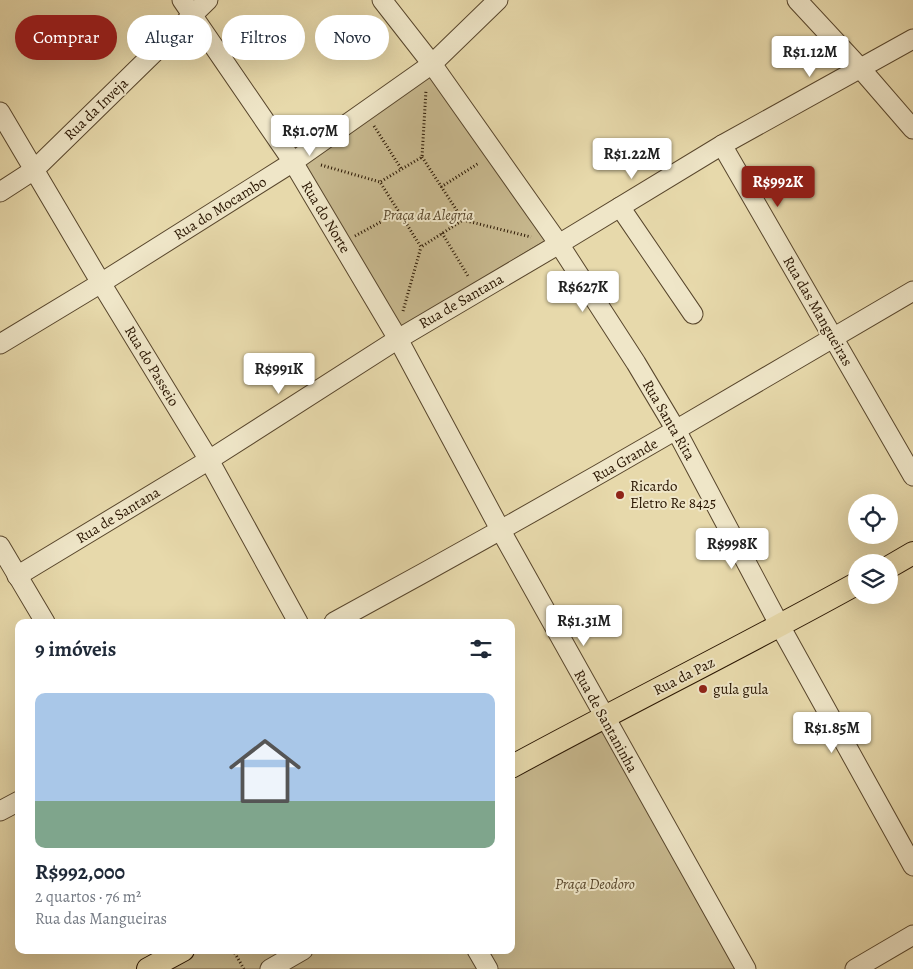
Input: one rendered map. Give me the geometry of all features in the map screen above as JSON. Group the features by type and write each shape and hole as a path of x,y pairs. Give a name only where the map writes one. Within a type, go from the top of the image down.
{"main road":[{"path":"898,562 913,553"},
{"name":"Rua da Paz","path":"515,765 848,588"},
{"path":"148,969 175,954"}],"street":[{"name":"Rua da Inveja","path":"0,192 34,170 187,7 208,0"},
{"name":"Rua Santa Rita","path":"382,0 432,64 559,244 636,363 676,430 780,626 913,866"},
{"name":"Rua do Mocambo","path":"0,344 293,162 432,64 498,0"},
{"path":"797,0 861,68 913,129"},
{"name":"Rua do Norte","path":"187,7 293,162 398,339"},
{"name":"Rua de Santana","path":"17,576 209,460 398,339 722,145 913,39"},
{"name":"Rua do Passeio","path":"0,112 209,460 296,619"},
{"name":"Rua das Mangueiras","path":"722,145 913,476"},
{"path":"620,207 693,314"},
{"name":"Rua Grande","path":"340,619 501,531 676,430 833,336 913,292"},
{"name":"Rua de Santaninha","path":"398,339 501,531 746,969"},
{"path":"0,546 43,619"},
{"path":"0,811 15,803"},
{"path":"855,969 913,935"},
{"path":"270,969 296,954"},
{"path":"479,954 488,969"}],"path":[{"path":"418,94 426,89"},
{"path":"426,89 431,96"},
{"path":"426,89 422,157 463,220 532,237"},
{"path":"373,123 402,170"},
{"path":"474,156 484,171"},
{"path":"380,182 422,157"},
{"path":"313,163 380,182 421,247"},
{"path":"441,187 479,163"},
{"path":"355,236 399,212"},
{"path":"402,316 421,247 463,220"},
{"path":"350,228 360,244"},
{"path":"527,230 532,237"},
{"path":"442,233 468,276"},
{"path":"524,242 532,237"},
{"path":"460,281 476,271"},
{"path":"397,308 402,316"},
{"path":"402,316 410,311"},
{"path":"235,954 244,969"}],"green space":[{"name":"Praça da Alegria","path":"429,75 546,240 400,328 304,163"},
{"name":"Praça Deodoro","path":"603,729 738,969 157,969 185,954 515,954 515,775"}],"place":[{"name":"Ricardo Eletro Re 8425","path":"620,495"},
{"name":"gula gula","path":"703,689"}]}
